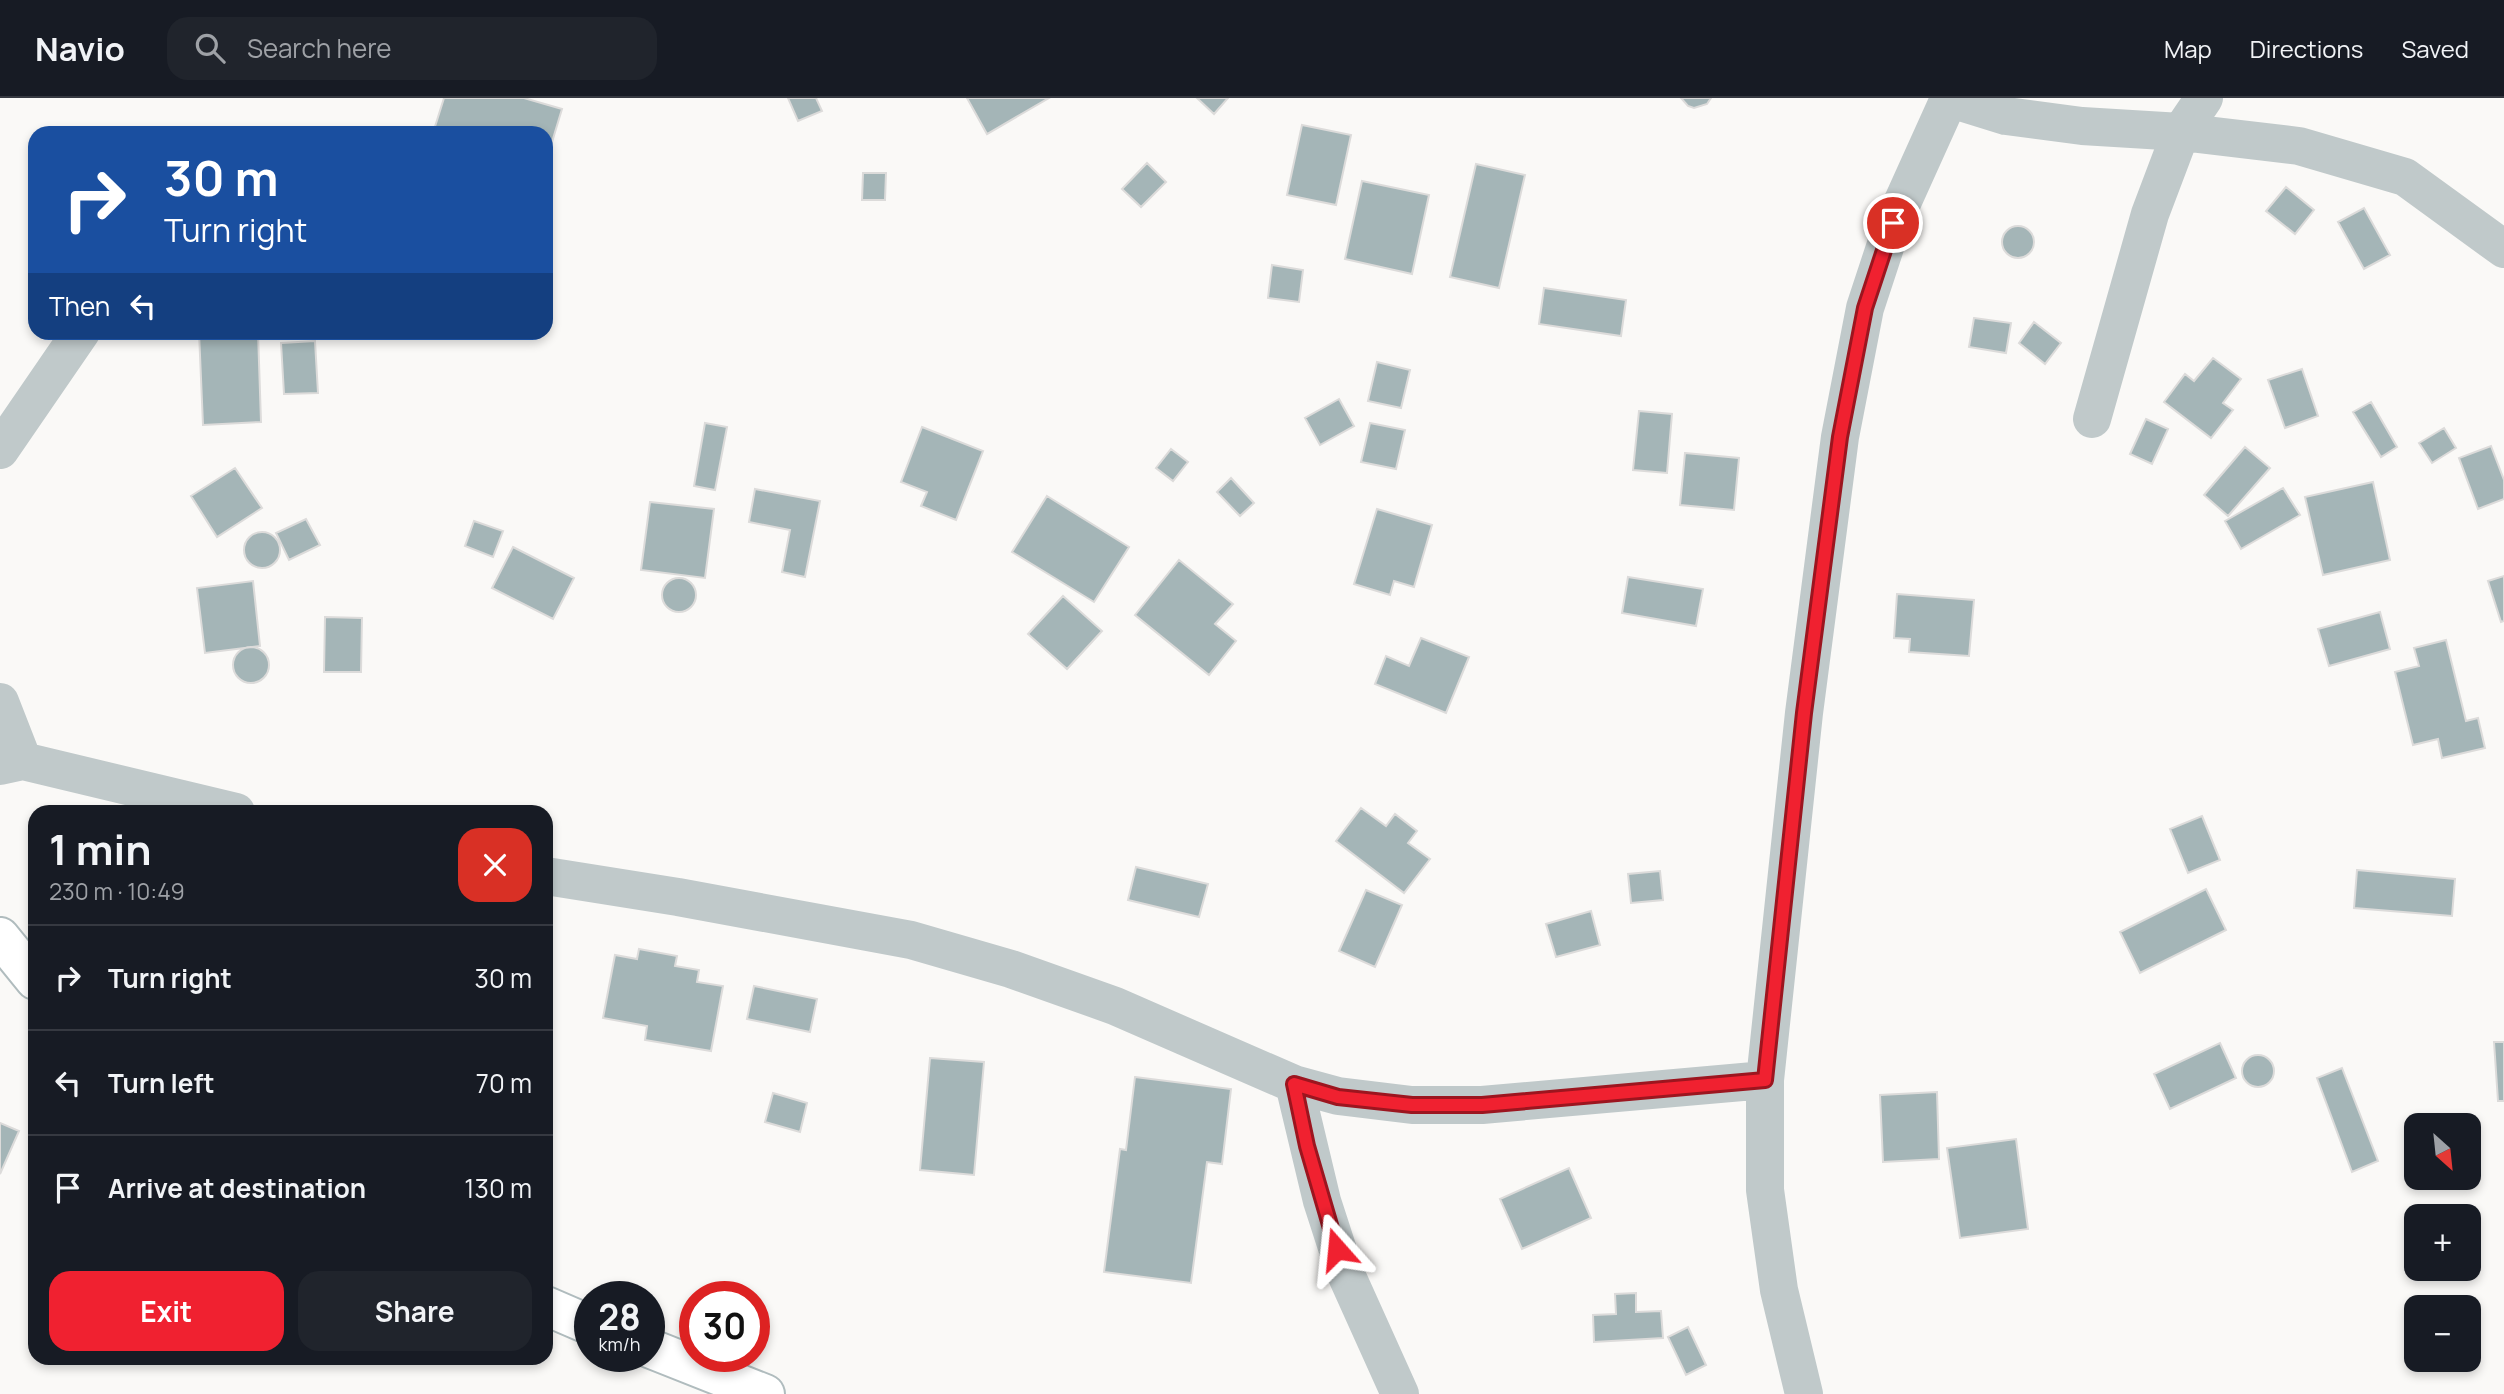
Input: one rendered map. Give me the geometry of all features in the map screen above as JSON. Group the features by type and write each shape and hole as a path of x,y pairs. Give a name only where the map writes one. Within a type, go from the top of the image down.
{"street":[{"path":"1804,1394 1779,1290 1765,1190 1765,1080 1804,713 1840,437 1865,308 1893,223 1948,98 2006,116 2082,126 2181,132 2299,146 2405,177 2504,249"},
{"path":"2092,419 2150,214 2181,132 2204,98"},
{"path":"0,450 76,340"},
{"path":"0,702 11,764 203,805"},
{"path":"553,877 911,940 1011,969 1115,1006 1294,1084 1338,1097 1412,1105 1482,1105 1765,1080"},
{"path":"0,937 28,971"},
{"path":"1294,1084 1322,1201 1345,1272 1400,1394"},
{"path":"553,1309 574,1318"},
{"path":"665,1354 765,1394"}],"building":[{"path":"444,98 524,98 562,109 553,139 553,126 435,126"},
{"path":"788,98 816,98 822,111 798,121"},
{"path":"967,98 1049,98 987,134"},
{"path":"1197,98 1228,98 1214,114"},
{"path":"1681,98 1711,98 1707,104 1694,108"},
{"path":"1302,125 1351,135 1336,205 1287,195"},
{"path":"1147,163 1166,182 1141,207 1122,189"},
{"path":"1476,164 1525,175 1499,288 1450,277"},
{"path":"863,173 886,173 885,200 862,200"},
{"path":"1362,181 1429,195 1412,274 1345,259"},
{"path":"2286,187 2314,210 2295,234 2266,211"},
{"path":"2364,208 2390,255 2364,269 2338,222"},
{"path":"2018,226 2029,231 2034,242 2029,253 2018,258 2007,253 2002,242 2007,231"},
{"path":"1272,265 1303,270 1299,302 1268,298"},
{"path":"1544,288 1626,300 1621,336 1539,324"},
{"path":"1974,318 2011,323 2006,353 1969,347"},
{"path":"2034,322 2061,343 2045,364 2019,343"},
{"path":"199,340 258,340 261,422 203,425"},
{"path":"315,341 318,393 284,394 281,343"},
{"path":"2213,358 2241,379 2223,403 2233,410 2211,438 2164,402 2185,374 2194,381"},
{"path":"1377,362 1410,370 1401,408 1368,401"},
{"path":"2302,369 2318,416 2285,428 2268,380"},
{"path":"1339,399 1354,426 1320,445 1305,418"},
{"path":"2371,402 2397,447 2381,457 2353,412"},
{"path":"1639,411 1672,414 1667,473 1633,470"},
{"path":"2146,419 2168,429 2152,464 2130,454"},
{"path":"705,423 727,427 715,490 694,486"},
{"path":"1370,423 1405,430 1396,469 1361,462"},
{"path":"922,427 983,451 956,520 921,506 927,492 901,482"},
{"path":"2444,428 2456,448 2432,463 2419,443"},
{"path":"2491,446 2504,480 2504,499 2478,509 2459,458"},
{"path":"2245,447 2270,468 2228,516 2204,495"},
{"path":"1171,449 1188,462 1173,481 1156,468"},
{"path":"1685,453 1739,458 1734,510 1680,505"},
{"path":"235,468 262,508 217,537 191,496"},
{"path":"1231,478 1254,503 1240,516 1217,492"},
{"path":"2373,482 2390,560 2323,575 2305,497"},
{"path":"2283,488 2300,515 2241,549 2225,521"},
{"path":"755,489 820,501 805,577 782,572 790,530 749,522"},
{"path":"1047,496 1129,547 1094,602 1012,552"},
{"path":"650,502 714,509 705,578 641,570"},
{"path":"1377,509 1432,525 1414,587 1394,581 1390,595 1354,584"},
{"path":"306,519 320,545 289,560 276,533"},
{"path":"474,521 503,531 493,557 465,546"},
{"path":"262,532 275,537 280,550 275,563 262,568 249,563 244,550 249,537"},
{"path":"513,547 574,578 553,619 492,588"},
{"path":"1179,560 1233,604 1215,624 1236,641 1209,675 1135,615"},
{"path":"2504,576 2504,621 2501,622 2488,581"},
{"path":"1628,577 1703,589 1696,626 1622,613"},
{"path":"679,578 691,583 696,595 691,607 679,612 667,607 662,595 667,583"},
{"path":"253,581 260,646 205,653 197,588"},
{"path":"1897,594 1974,600 1969,656 1909,652 1910,639 1894,638"},
{"path":"1063,596 1102,631 1067,669 1028,634"},
{"path":"2380,612 2390,649 2329,666 2318,629"},
{"path":"325,617 362,618 361,672 324,672"},
{"path":"1421,638 1469,657 1446,713 1375,684 1386,656 1409,666"},
{"path":"2446,640 2466,721 2478,718 2485,748 2442,758 2438,739 2413,745 2395,672 2419,666 2414,648"},
{"path":"251,647 264,652 269,665 264,678 251,683 238,678 233,665 238,652"},
{"path":"1361,808 1386,826 1395,814 1417,831 1408,843 1430,859 1404,893 1336,841"},
{"path":"2202,816 2220,860 2188,873 2170,829"},
{"path":"1136,867 1208,884 1199,917 1128,900"},
{"path":"2357,870 2455,879 2452,916 2354,908"},
{"path":"1660,871 1663,900 1631,903 1628,874"},
{"path":"2206,889 2226,930 2140,973 2120,932"},
{"path":"1366,890 1402,905 1375,967 1339,951"},
{"path":"1591,911 1600,945 1556,957 1546,924"},
{"path":"639,949 677,956 675,966 699,970 697,982 723,986 711,1051 645,1040 647,1026 603,1018 615,955 637,959"},
{"path":"754,986 817,999 810,1032 747,1019"},
{"path":"2494,1042 2504,1042 2504,1101 2498,1101"},
{"path":"2220,1043 2236,1078 2170,1109 2154,1074"},
{"path":"2258,1055 2269,1060 2274,1071 2269,1082 2258,1087 2247,1082 2242,1071 2247,1060"},
{"path":"930,1058 984,1062 974,1175 920,1170"},
{"path":"2342,1068 2378,1161 2352,1172 2317,1078"},
{"path":"1135,1077 1231,1089 1222,1164 1207,1162 1191,1283 1104,1272 1120,1149 1126,1150"},
{"path":"1937,1092 1939,1159 1883,1162 1880,1095"},
{"path":"773,1093 807,1103 800,1132 765,1122"},
{"path":"0,1123 19,1131 0,1174"},
{"path":"2016,1139 2028,1229 1960,1238 1947,1148"},
{"path":"1569,1168 1591,1218 1522,1249 1500,1199"},
{"path":"1636,1293 1636,1312 1661,1311 1663,1338 1594,1342 1593,1315 1616,1314 1615,1294"},
{"path":"1688,1327 1706,1365 1686,1375 1668,1337"}],"route":[{"path":"1337,1249 1307,1146 1294,1084 1338,1097 1412,1105 1482,1105 1765,1080 1804,713 1840,437 1865,308 1893,223"}]}
